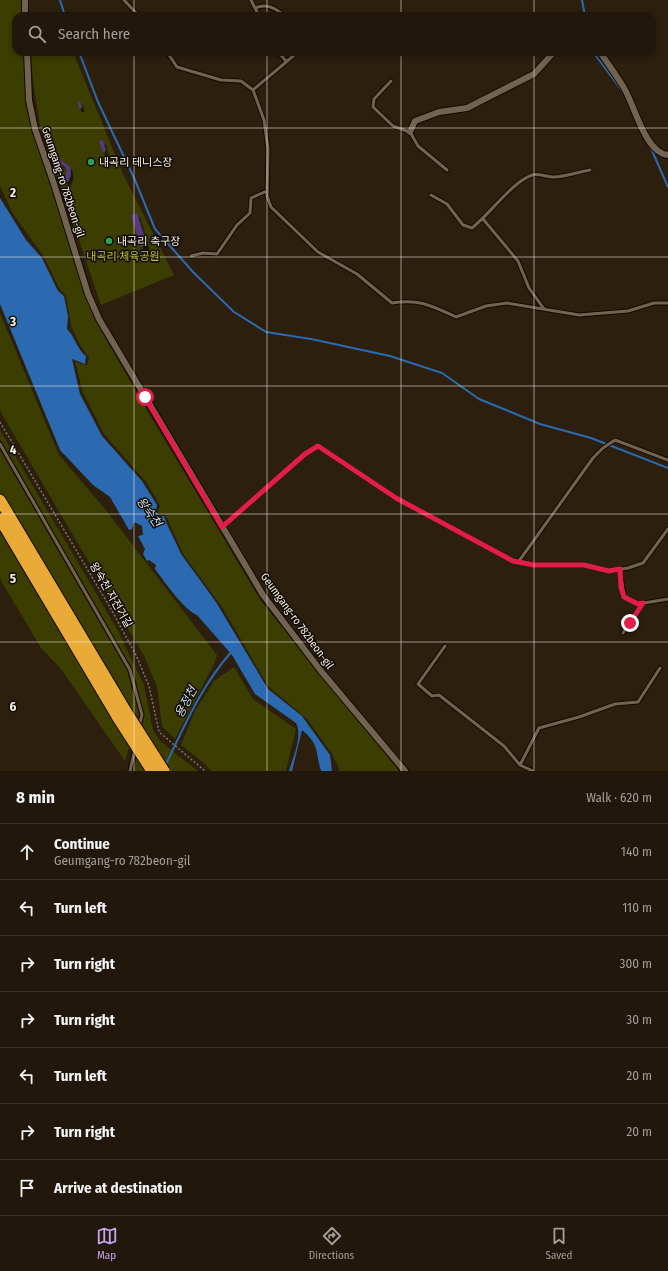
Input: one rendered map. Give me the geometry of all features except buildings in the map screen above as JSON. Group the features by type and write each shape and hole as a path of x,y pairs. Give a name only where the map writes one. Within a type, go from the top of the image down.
{"highway":[{"path":"0,500 123,716 152,771"},
{"path":"0,519 123,716 164,771"}],"street":[{"path":"25,0 25,12"},
{"name":"Geumgang-ro 782beon-gil","path":"27,56 29,100 35,129 54,184 88,294 99,319 263,595 321,671 404,771"},
{"path":"410,132 415,120 438,112 467,108 534,74 550,56"},
{"path":"603,56 625,89 649,142 661,154 668,155"}],"lane":[{"path":"124,0 135,12"},
{"path":"250,0 256,12"},
{"path":"255,8 264,5 277,9 281,12"},
{"path":"170,56 177,67 221,80 241,81 253,90 264,120 268,149 267,191 271,207 318,252 357,274 392,303 408,301 425,303 456,317 486,306 507,303 579,315 628,311 654,303 668,303"},
{"path":"281,56 286,62"},
{"path":"253,90 293,56"},
{"path":"391,81 374,99 374,107 393,126 410,132 418,146 447,170"},
{"path":"431,195 447,204 463,225 472,228 483,220 504,197 525,179 534,174 554,177 590,170"},
{"path":"191,256 203,253 217,254 237,225 250,213 251,198 267,191"},
{"path":"483,220 518,261 529,288 544,309"},
{"path":"519,561 593,458 603,448 615,440 668,460"},
{"path":"0,444 130,670 142,716 130,771"},
{"path":"222,527 305,454 318,446 396,498 513,561 534,565 584,565 609,571 620,569 643,563 668,529"},
{"path":"620,569 621,587 624,597 638,604 668,599"},
{"path":"623,633 643,603"},
{"path":"445,646 418,684 432,696 439,695 504,746 520,765 533,771"},
{"path":"520,765 539,728 579,717 615,704 638,702 660,668"}],"path":[{"name":"왕숙천 자전거길","path":"0,422 111,609 136,655 149,686 157,729 167,740 205,771"}],"green space":[{"path":"0,0 22,0 23,12 12,12 12,56 24,56 30,122 94,318 139,397 261,601 399,771 340,771 332,754 307,719 268,686 222,607 183,554 165,514 160,514 158,511 160,506 147,483 104,434 83,393 75,362 87,365 89,358 80,345 71,326 66,296 59,288 43,255 13,214 0,186"},
{"name":"내곡리 체육공원","path":"31,56 75,56 123,174 174,275 101,305 40,126 33,81"},
{"path":"0,313 59,455 105,509 217,655 215,662 175,739 162,726 157,687 144,656 0,411"},
{"path":"0,430 117,629 144,685 153,730 160,741 198,771 134,771 144,715 133,671 0,439"},
{"path":"0,450 127,670 139,714 125,761 61,669 41,648 0,579"},
{"path":"234,667 253,699 296,729 286,771 211,771 206,765 181,745 195,711 214,681"}],"water":[{"name":"왕숙천","path":"0,198 26,240 42,258 58,291 64,296 68,316 67,329 80,350 86,356 85,364 72,359 80,394 102,436 142,481 157,505 156,511 160,517 164,516 181,554 216,602 268,689 302,716 330,755 332,771 321,771 314,744 308,735 302,730 292,771 289,771 298,740 298,728 296,723 255,694 232,655 197,615 186,607 174,594 155,569 156,565 149,560 147,561 143,554 145,549 138,536 143,535 142,526 134,522 132,529 129,530 110,497 93,485 60,450 0,304"}],"waterway":[{"path":"60,0 64,12"},
{"path":"582,0 584,12"},
{"path":"81,56 98,102 135,180 155,229 193,272 234,312 266,332 311,339 390,356 442,373 479,399 540,424 591,438 668,468"},
{"path":"596,56 623,92"},
{"path":"650,146 668,187"},
{"name":"용정천","path":"165,766 202,692 232,651"}],"place":[{"name":"내곡리 테니스장","path":"91,162"},
{"name":"내곡리 축구장","path":"109,241"}],"route":[{"path":"145,397 222,527 305,454 318,446 350,469 396,498 513,561 534,565 584,565 609,571 620,569 621,587 624,597 638,604 643,603 630,623"}]}
